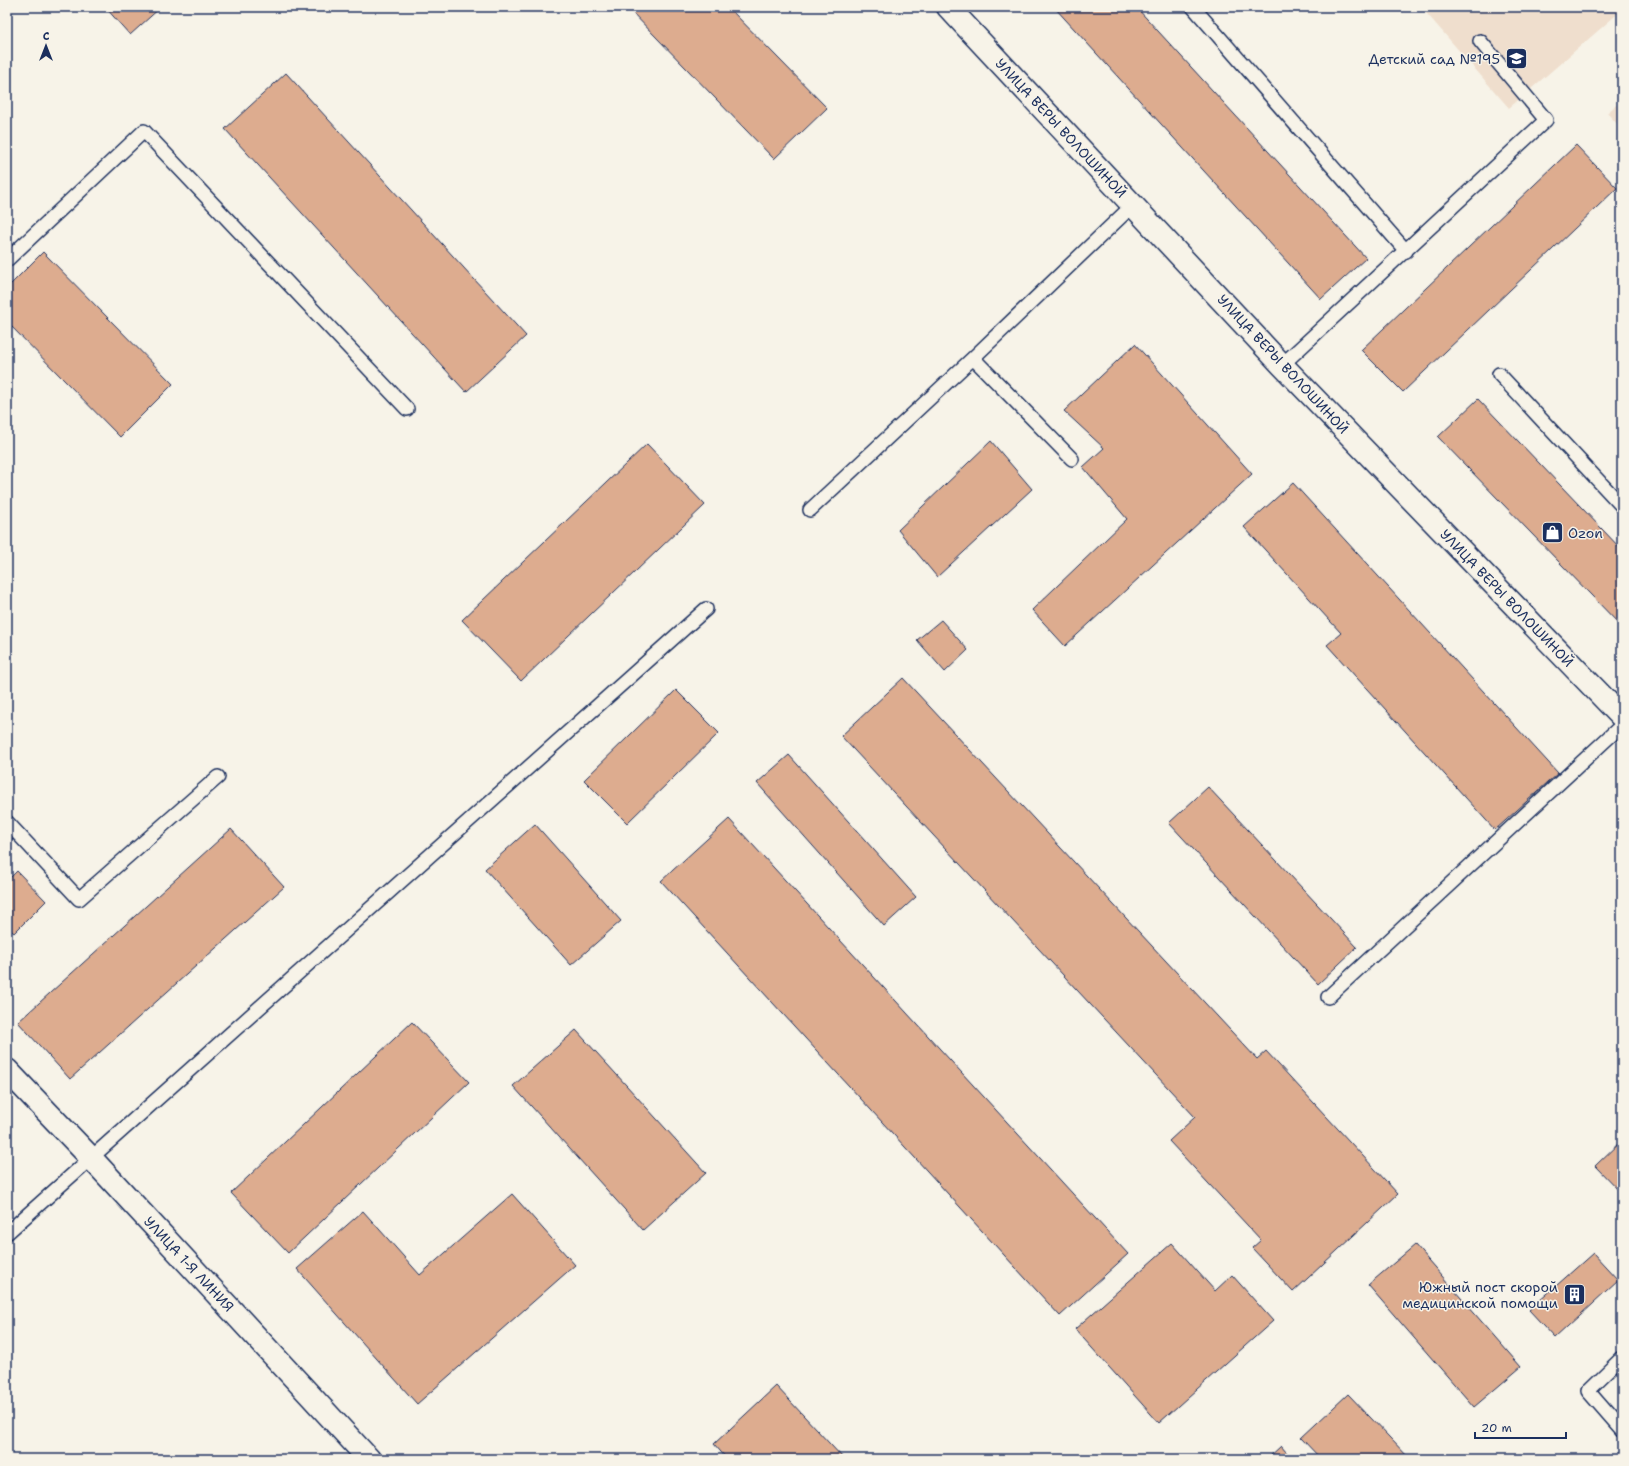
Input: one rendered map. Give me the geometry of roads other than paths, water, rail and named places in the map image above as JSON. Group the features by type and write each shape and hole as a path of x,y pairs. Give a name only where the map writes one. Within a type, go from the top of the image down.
{"street":[{"name":"УЛИЦА ВЕРЫ ВОЛОШИНОЙ","path":"948,7 1282,365 1622,718"},
{"name":"УЛИЦА 1-Я ЛИНИЯ","path":"7,1070 92,1159 369,1459"}],"lane":[{"path":"1193,7 1406,251"},
{"path":"1282,365 1546,120 1480,41"},
{"path":"7,260 144,131 407,408"},
{"path":"810,510 973,358 1133,205"},
{"path":"973,358 1072,459"},
{"path":"1499,374 1619,497"},
{"path":"7,1233 92,1159 706,609"},
{"path":"1328,997 1622,725"},
{"path":"7,822 79,899 218,777"},
{"path":"1622,1358 1588,1391 1622,1430"}],"place":[{"name":"Детский сад №195","path":"1516,59"},
{"name":"Ozon","path":"1553,533"},
{"name":"Южный пост скорой медицинской помощи","path":"1574,1295"}]}
